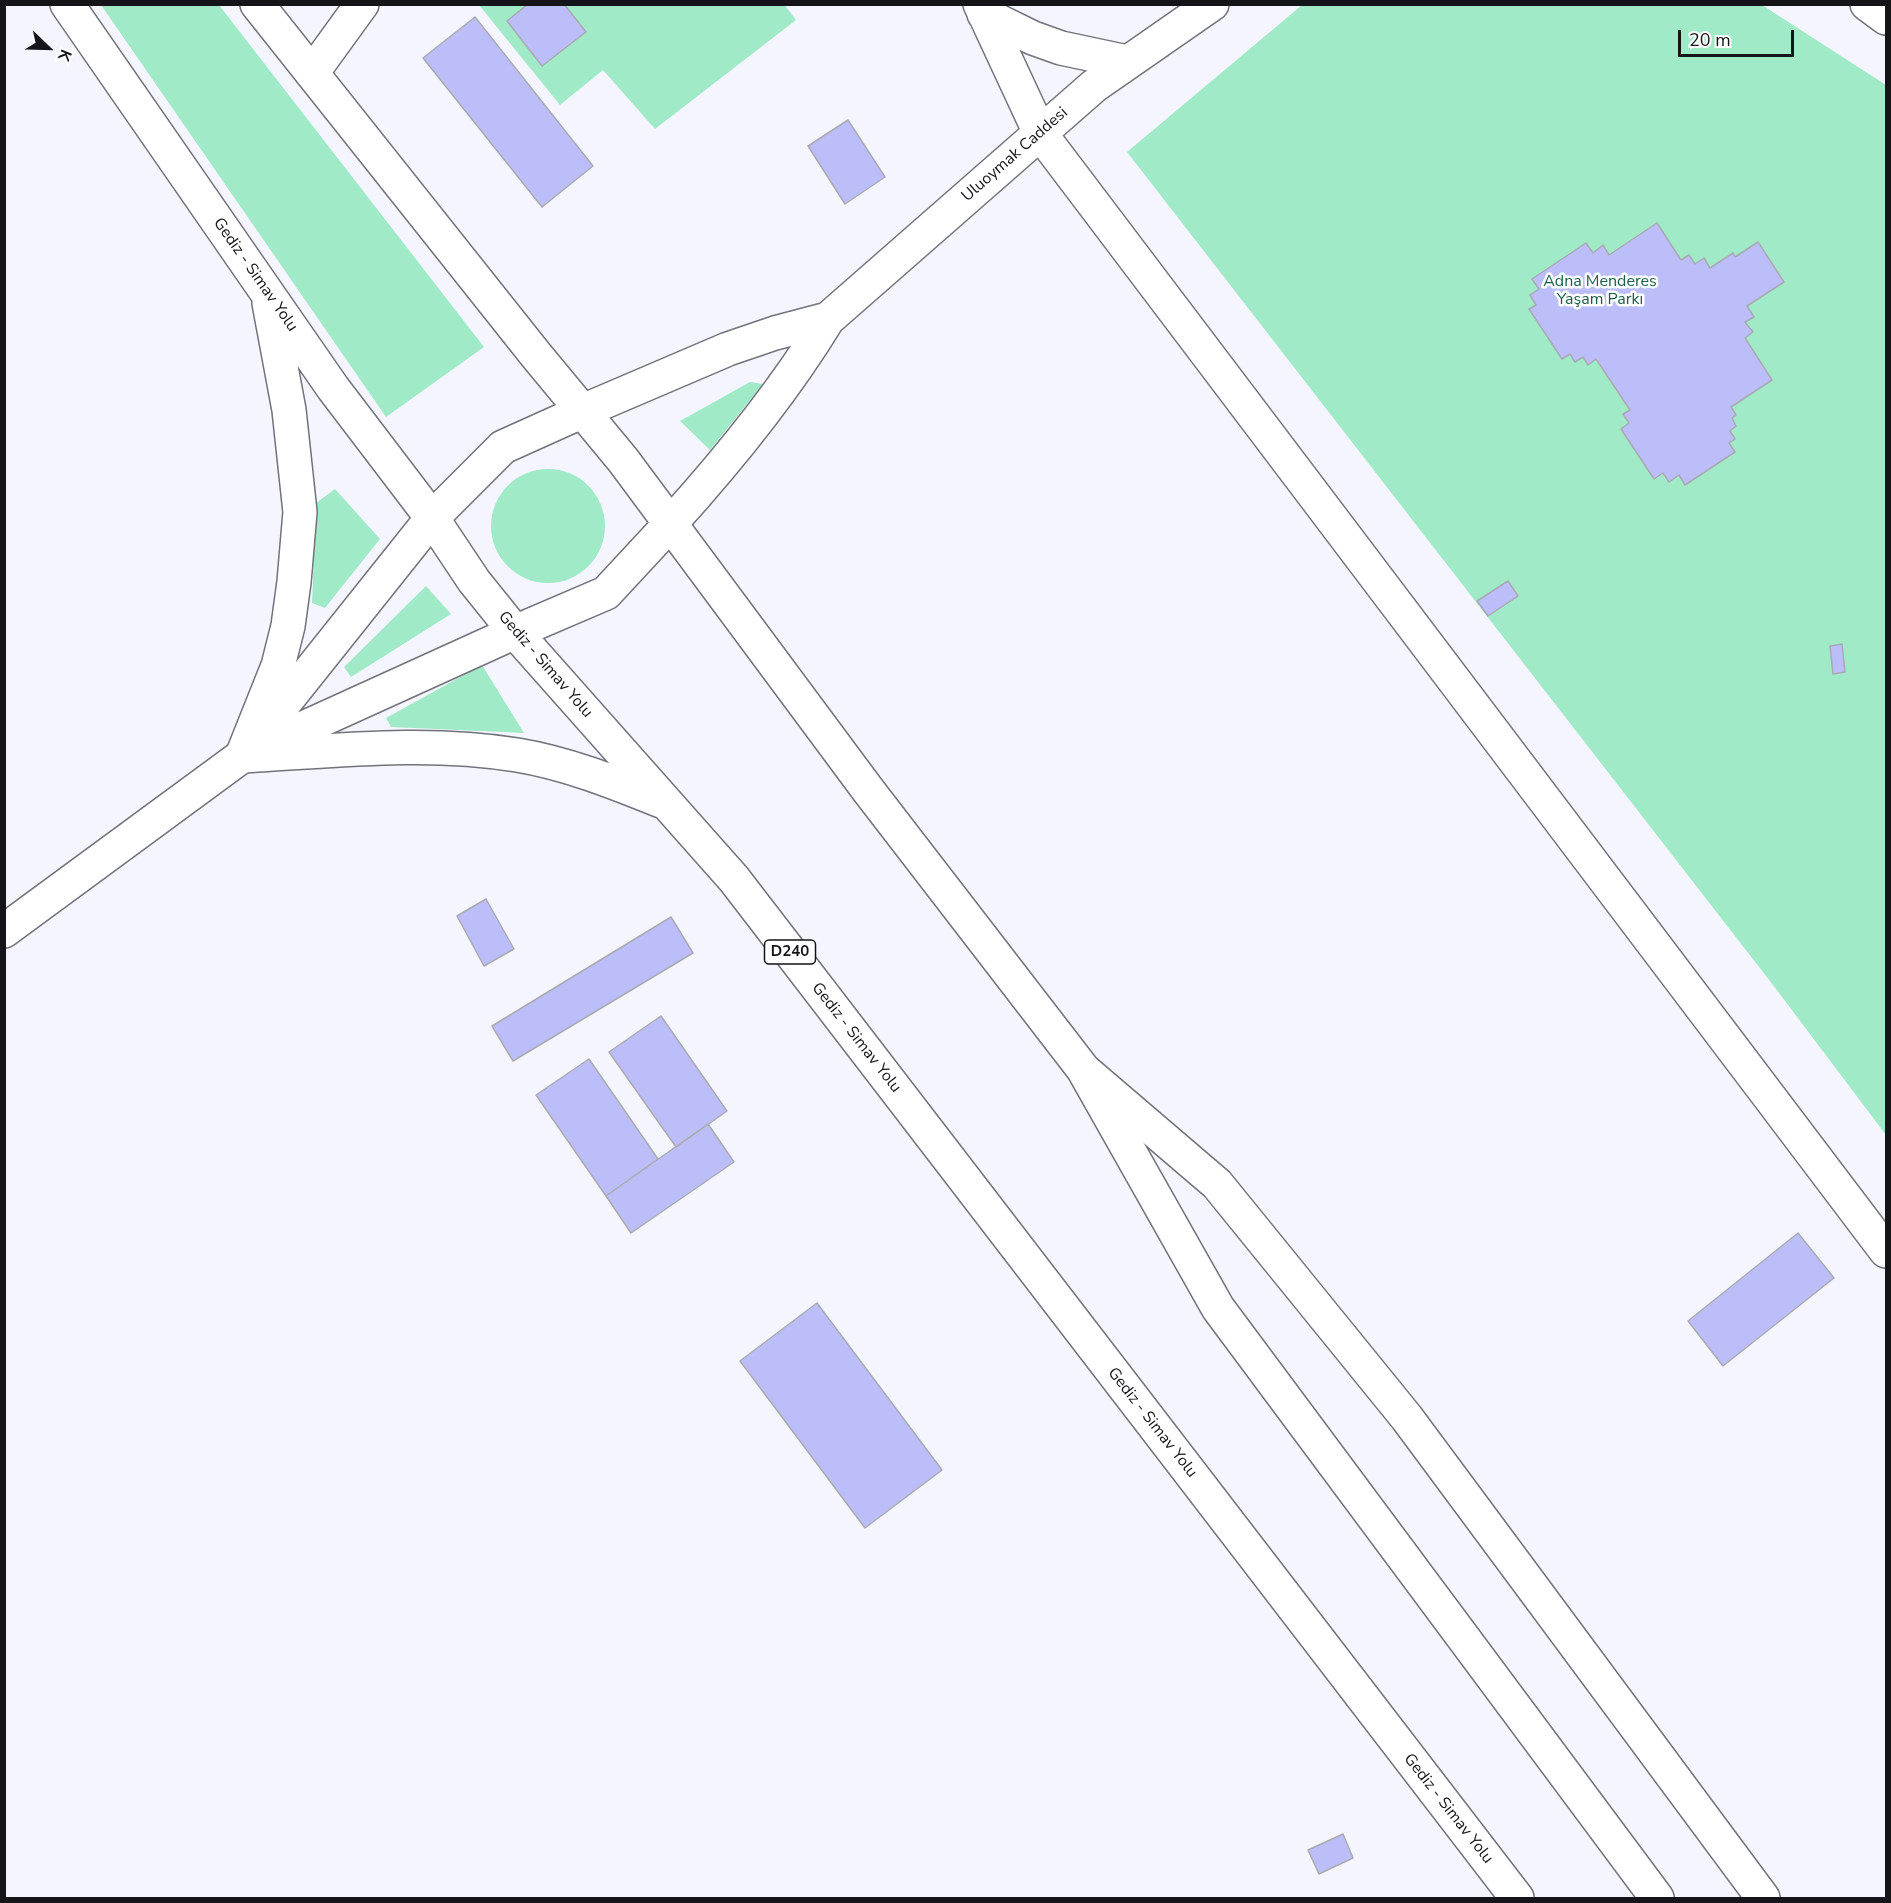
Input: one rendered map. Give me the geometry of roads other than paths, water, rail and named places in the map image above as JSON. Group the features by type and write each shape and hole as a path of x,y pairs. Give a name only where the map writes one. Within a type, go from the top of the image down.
{"main road":[{"name":"Gediz - Simav Yolu","path":"68,4 333,388 432,518 474,581 515,632 734,879 1517,1899"},
{"path":"256,4 623,460 868,790 1083,1069 1218,1308 1657,1899"},
{"path":"312,73 362,4"},
{"name":"Uluoymak Caddesi","path":"828,319 1094,86 1212,4"},
{"path":"1867,4 1887,18"},
{"path":"982,9 1033,38 1061,48 1127,62"},
{"path":"982,9 1040,133 1887,1251"},
{"path":"242,756 278,666 288,626 300,512 289,410 267,292"},
{"path":"242,756 432,518 503,447 728,349 775,333 828,319"},
{"path":"4,931 242,756 606,593 731,456 801,364 828,319"},
{"path":"242,756 388,748 480,750 520,755 572,769 617,783 667,803"},
{"path":"1083,1069 1217,1184 1407,1418 1763,1899"}],"park label":[{"name":"Adna Menderes Yaşam Parkı","path":"1600,291"}]}
